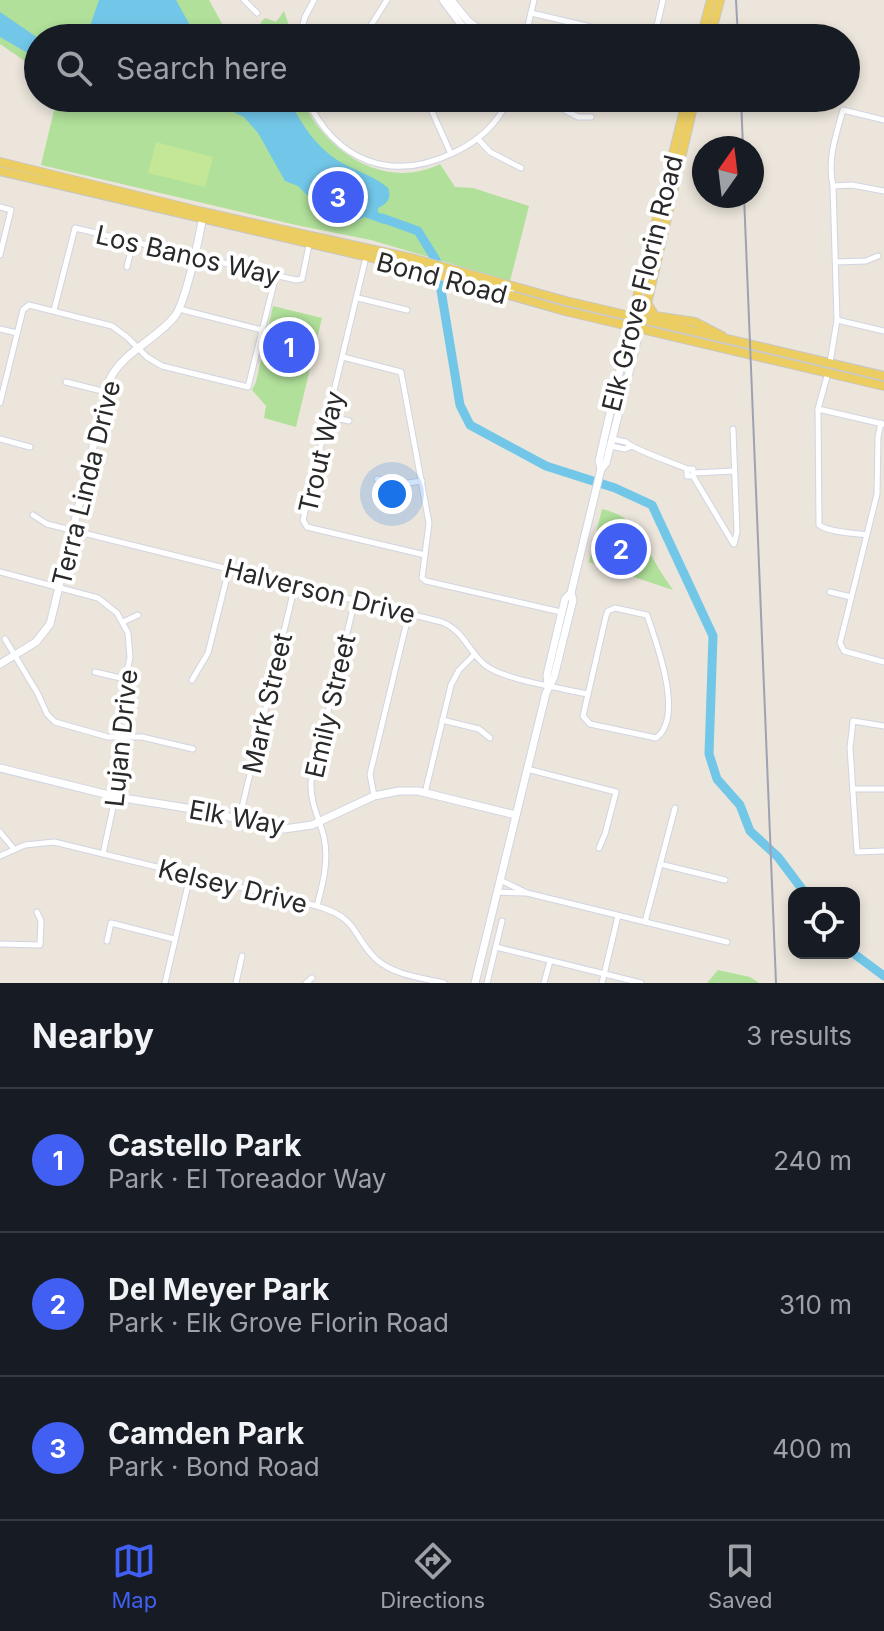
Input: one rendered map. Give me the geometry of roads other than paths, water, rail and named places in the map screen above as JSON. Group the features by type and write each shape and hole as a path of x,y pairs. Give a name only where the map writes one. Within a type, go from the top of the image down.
{"main road":[{"path":"705,24 711,0"},
{"path":"714,24 720,0"},
{"name":"Elk Grove Florin Road","path":"631,322 686,112"},
{"name":"Elk Grove Florin Road","path":"642,324 676,179 688,112"},
{"path":"675,146 676,179"},
{"name":"Bond Road","path":"0,162 309,245 413,263"},
{"name":"Bond Road","path":"0,171 413,263 459,278 631,322 725,339 884,377"},
{"path":"664,190 669,210"},
{"name":"Bond Road","path":"459,278 513,287 631,322"},
{"path":"647,303 655,316 695,322 725,339"},
{"name":"Bond Road","path":"642,324 773,361 884,386"},
{"path":"773,361 830,363"},
{"path":"828,373 833,369 884,377"}],"street":[{"path":"244,0 257,13"},
{"path":"303,24 314,0"},
{"path":"372,24 387,0"},
{"path":"443,0 461,24"},
{"path":"451,0 472,24"},
{"path":"528,24 534,0"},
{"path":"657,24 663,0"},
{"path":"531,13 578,24"},
{"path":"315,112 333,138 348,151 386,166 406,167 432,162 478,139 501,112"},
{"path":"432,112 451,154"},
{"path":"568,112 591,117"},
{"path":"830,363 837,320 830,161 842,112"},
{"path":"851,112 884,120"},
{"path":"478,139 490,152 521,168"},
{"path":"833,186 852,185 884,191"},
{"path":"0,207 11,210 0,255"},
{"name":"Terra Linda Drive","path":"0,664 36,642 48,629 106,392 116,367 173,319 179,309 203,216"},
{"name":"Los Banos Way","path":"54,310 75,228 296,280 302,279 309,245"},
{"path":"127,267 133,242"},
{"path":"836,262 866,261 878,256"},
{"name":"Trout Way","path":"366,257 303,520 307,527 425,555"},
{"path":"0,403 23,310 29,305 112,326 162,366 248,387 276,275"},
{"path":"358,298 407,310"},
{"path":"179,309 262,330"},
{"path":"837,320 884,331"},
{"name":"Elk Grove Florin Road","path":"601,469 599,461 631,322"},
{"name":"Elk Grove Florin Road","path":"548,685 554,677 592,505 601,469 612,443 642,324"},
{"path":"0,329 17,333"},
{"path":"343,357 401,372 429,523 421,572 426,581 561,612"},
{"path":"828,373 818,409 819,525 828,530 866,535"},
{"path":"66,382 106,392"},
{"path":"818,409 883,424 878,437 877,494 840,643 841,649 884,662"},
{"path":"328,416 349,421"},
{"path":"608,420 611,427 607,444 625,449 630,447 660,456 687,469 692,468 734,544 737,532 733,429"},
{"path":"0,439 30,447"},
{"path":"694,474 734,471"},
{"path":"377,479 400,484 422,481"},
{"name":"Halverson Drive","path":"33,515 47,524 409,613 452,627 468,642 474,655 498,672 587,694"},
{"path":"192,680 208,653 229,569"},
{"path":"0,572 98,598 113,608 123,622 138,615"},
{"name":"Mark Street","path":"239,820 295,585"},
{"path":"830,592 851,597"},
{"name":"Elk Grove Florin Road","path":"475,983 548,685 547,675 561,612 565,599 571,593"},
{"name":"Emily Street","path":"317,906 326,855 312,800 311,782 355,600"},
{"path":"618,608 647,615 667,683 668,702 660,735 650,738 588,723 582,713 587,694 608,611 618,608"},
{"path":"374,796 370,774 409,613"},
{"name":"Lujan Drive","path":"103,854 122,764 119,709 130,651 123,622"},
{"path":"5,639 51,718 60,724 119,738 142,737 193,749"},
{"path":"425,793 453,680 474,655"},
{"path":"95,672 125,679"},
{"path":"442,720 479,729 490,738"},
{"path":"884,726 853,721 850,748 857,852 884,851"},
{"name":"Elk Way","path":"0,768 117,797 193,809 284,829 319,823 374,796 399,791 425,793 516,815"},
{"path":"527,769 616,792 599,848"},
{"path":"855,789 884,789"},
{"path":"645,922 675,808"},
{"path":"0,832 14,849"},
{"name":"Kelsey Drive","path":"0,856 36,843 54,842 317,906 334,911 347,920 369,951 386,966 401,973 444,983"},
{"path":"660,864 725,880"},
{"path":"165,983 190,876"},
{"path":"500,880 527,893 727,942"},
{"path":"497,892 527,893"},
{"path":"0,944 40,945 41,921 37,912"},
{"path":"602,983 618,916"},
{"path":"487,983 502,921"},
{"path":"107,941 111,923 174,939"},
{"path":"496,947 641,983"},
{"path":"236,983 242,956"},
{"path":"544,983 550,961"},
{"path":"306,983 312,978"}],"water":[{"path":"99,0 176,0 189,24 91,24"},
{"path":"0,12 24,28 24,51 0,37"},
{"path":"233,112 296,112 326,152 388,188 389,198 378,208 378,212 393,222 384,224 364,217 355,222 285,181 258,133 244,117"}],"waterway":[{"path":"382,218 418,231 436,260 460,405 470,425 546,466 615,488 652,505 713,636 709,754 717,779 740,805 750,831 778,857 800,887"},
{"path":"860,958 884,976"}],"railway":[{"path":"736,0 737,24"},
{"path":"742,112 743,136"},
{"path":"744,208 776,983"}],"place":[{"name":"Camden Park","path":"338,197"},
{"name":"Castello Park","path":"289,347"},
{"name":"Del Meyer Park","path":"621,549"}]}
